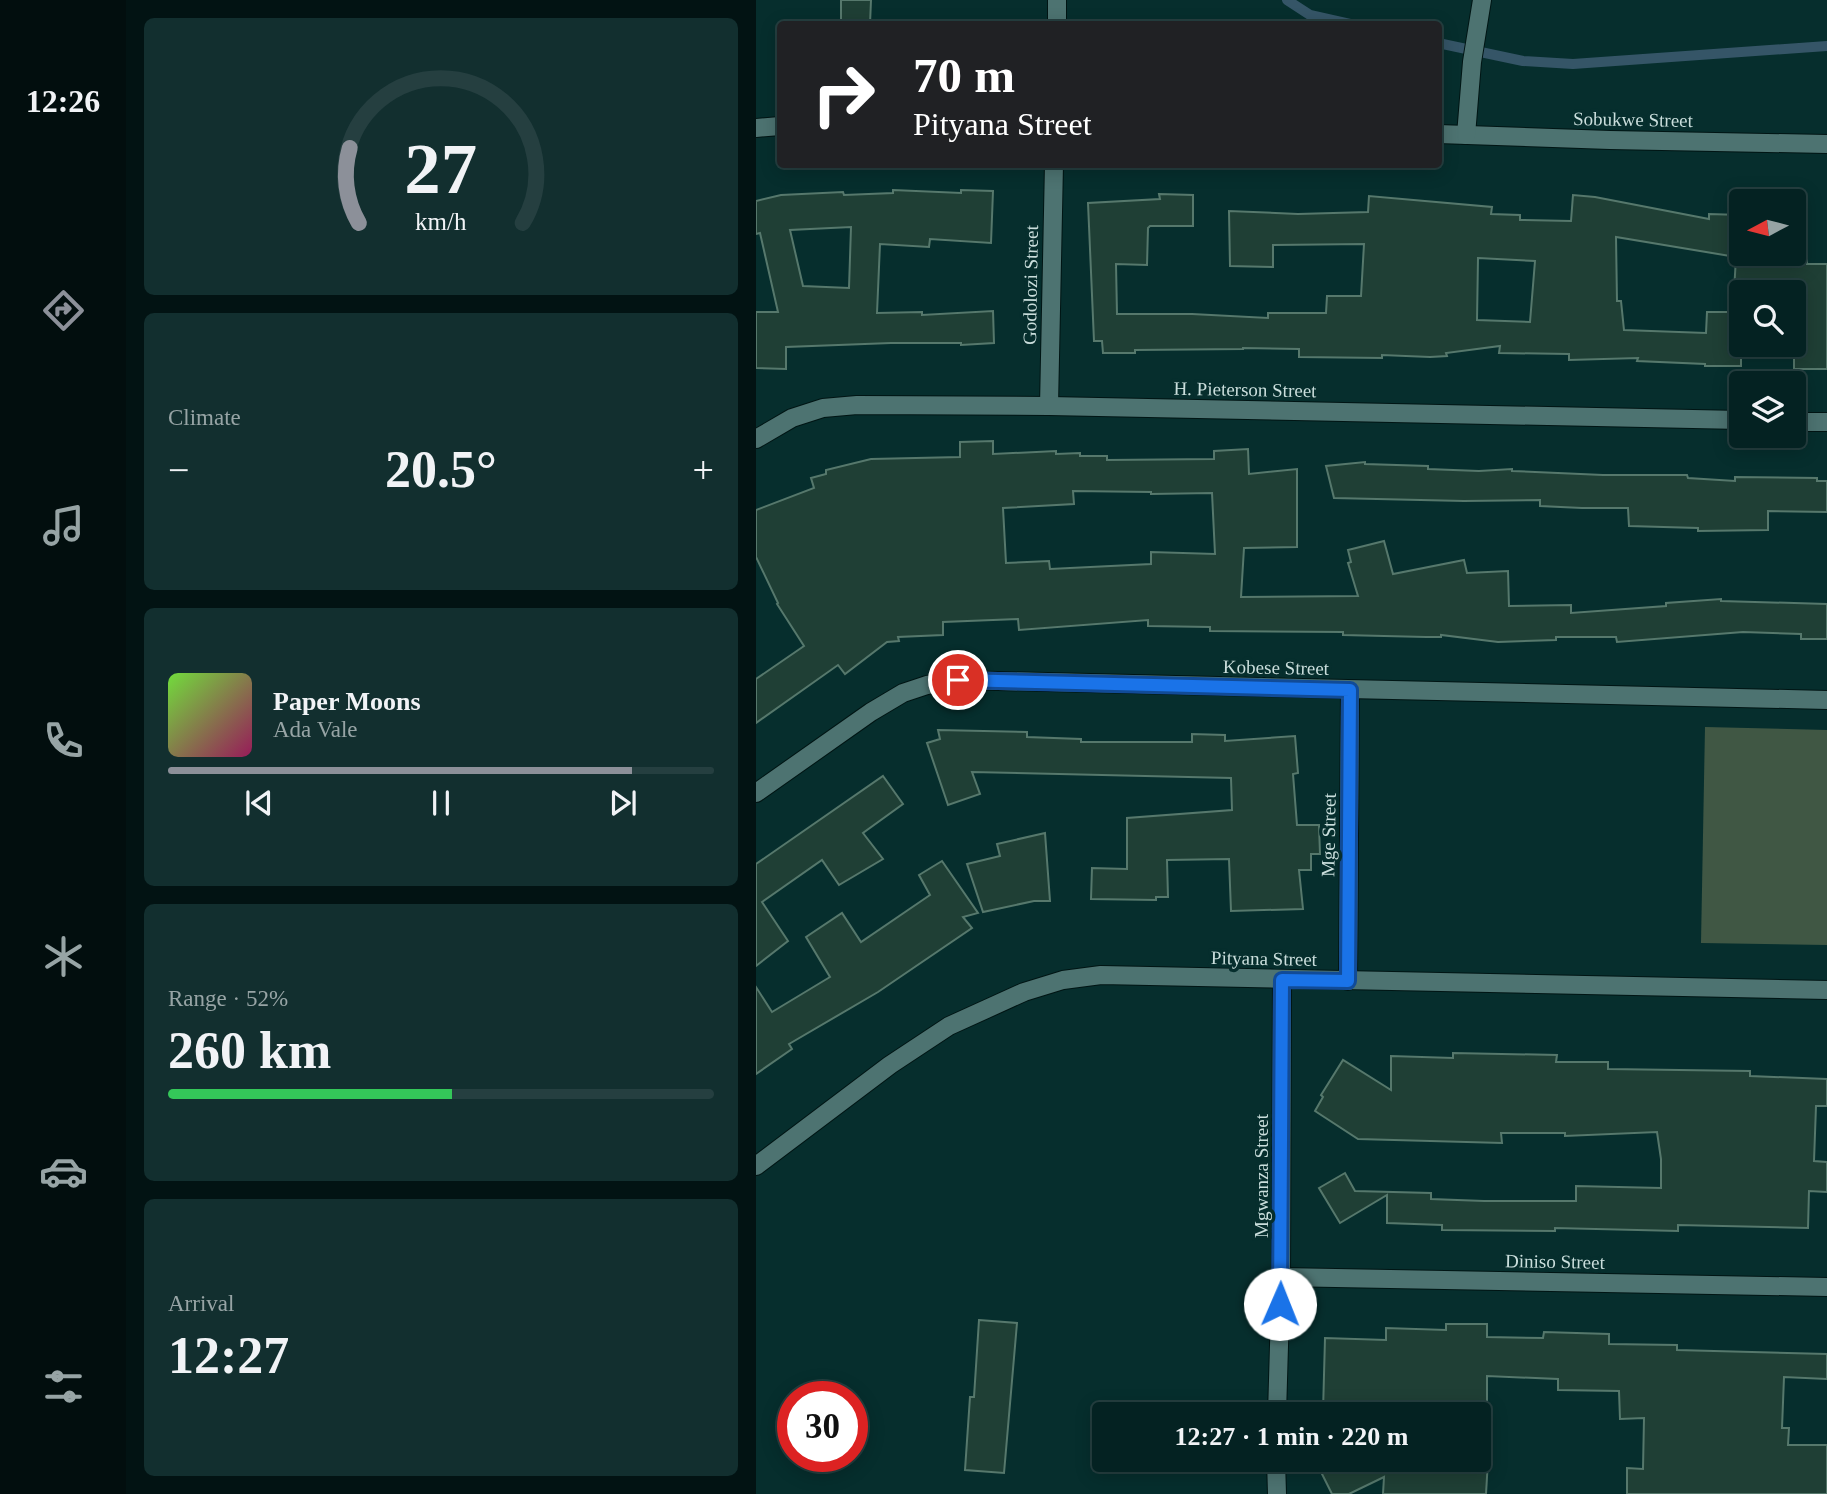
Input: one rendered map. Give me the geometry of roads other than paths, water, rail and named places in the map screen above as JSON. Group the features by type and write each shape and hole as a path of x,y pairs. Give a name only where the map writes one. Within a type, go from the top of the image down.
{"street":[{"path":"1057,0 1057,21"},
{"path":"1466,135 1472,62 1482,0"},
{"path":"756,128 777,126"},
{"name":"Sobukwe Street","path":"1442,134 1827,144"},
{"name":"Godolozi Street","path":"1049,406 1054,168"},
{"name":"H. Pieterson Street","path":"756,439 792,418 823,408 857,405 1049,406 1729,420"},
{"path":"1806,422 1827,422"},
{"name":"Kobese Street","path":"756,793 903,692 958,680 1827,700"},
{"name":"Mge Street","path":"1348,981 1350,690"},
{"name":"Pityana Street","path":"756,1166 890,1065 949,1026 1024,992 1063,980 1101,975 1827,990"},
{"name":"Mgwanza Street","path":"1277,1402 1281,1276 1282,980"},
{"name":"Diniso Street","path":"1281,1276 1827,1287"},
{"path":"1276,1472 1277,1494"}],"waterway":[{"path":"1287,0 1310,15 1337,21"},
{"path":"1442,44 1523,61 1573,64 1827,46"}]}
